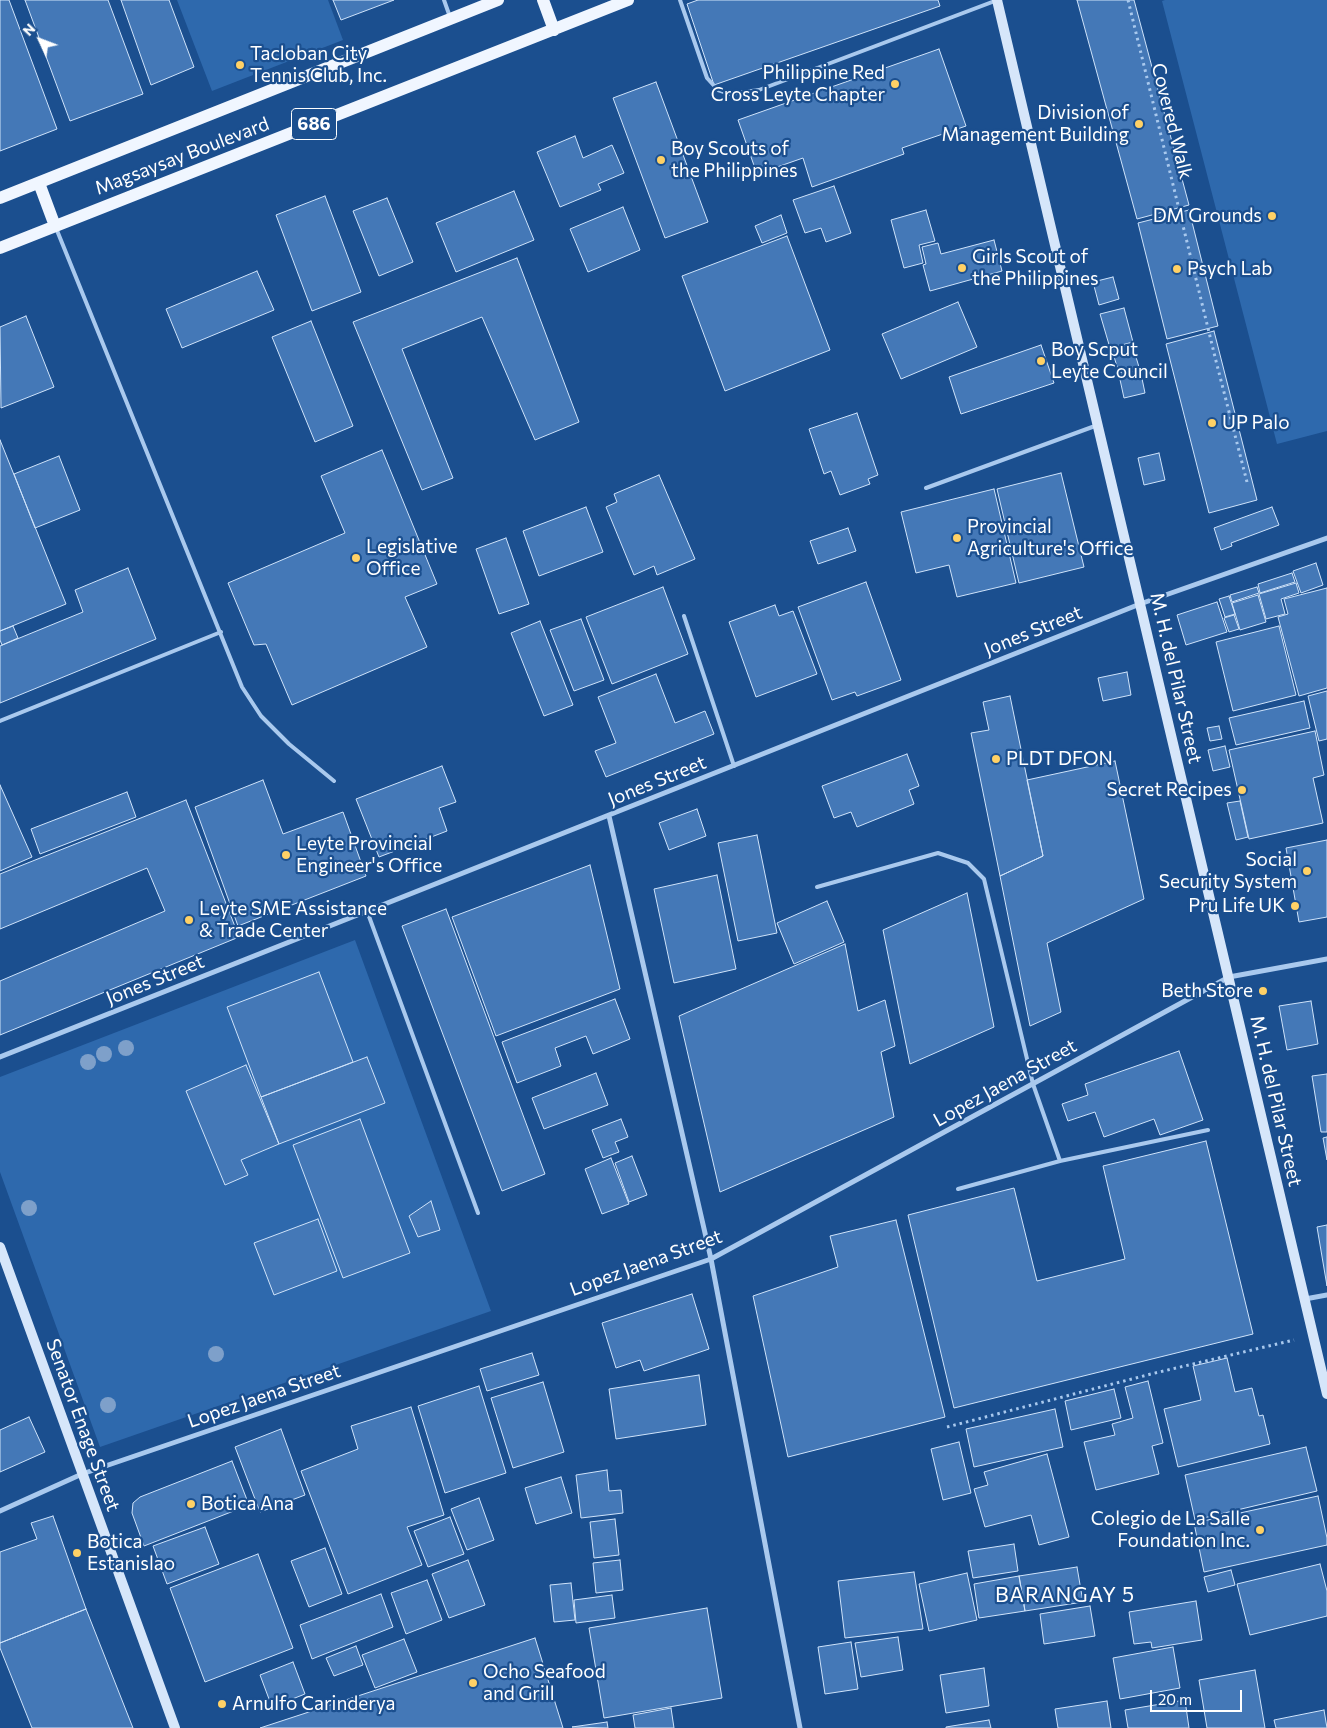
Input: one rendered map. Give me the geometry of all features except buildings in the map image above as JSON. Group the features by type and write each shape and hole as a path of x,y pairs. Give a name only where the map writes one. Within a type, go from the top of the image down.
{"main road":[{"name":"Magsaysay Boulevard","path":"0,198 498,0"},
{"path":"542,0 554,30"},
{"name":"Magsaysay Boulevard","path":"0,248 628,0"},
{"path":"39,182 55,226"}],"street":[{"name":"M. H. del Pilar Street","path":"997,0 1327,1394"},
{"name":"Jones Street","path":"0,1057 1140,604 1327,538"},
{"path":"609,816 711,1259 800,1728"},
{"name":"Lopez Jaena Street","path":"0,1511 82,1474 711,1259 1228,977 1327,960"},
{"name":"Senator Enage Street","path":"0,1247 175,1728"},
{"path":"1304,1299 1327,1295"}],"lane":[{"path":"444,0 451,18"},
{"path":"680,0 707,78 718,90 730,94 759,90 997,0"},
{"path":"55,226 242,688 262,716 289,744 334,781"},
{"path":"926,488 1098,425"},
{"path":"684,616 734,766"},
{"path":"0,721 220,632"},
{"path":"817,887 938,854 968,863 984,879 1033,1084 1060,1161"},
{"path":"367,912 478,1213"},
{"path":"958,1188 1060,1161 1208,1130"}],"path":[{"name":"Covered Walk","path":"1128,0 1247,482"},
{"path":"947,1427 1151,1374 1313,1336"}],"shaded area":[{"name":"Tacloban City Tennis Club, Inc.","path":"177,0 328,0 343,40 212,91"},
{"name":"DM Grounds","path":"1327,0 1327,431 1277,444 1162,1"},
{"path":"355,940 491,1311 100,1447 0,1172 0,1077"}],"place":[{"name":"Tacloban City Tennis Club, Inc.","path":"240,65"},
{"name":"Philippine Red Cross Leyte Chapter","path":"895,84"},
{"name":"Division of Management Building","path":"1139,124"},
{"name":"Boy Scouts of the Philippines","path":"661,160"},
{"name":"DM Grounds","path":"1272,216"},
{"name":"Girls Scout of the Philippines","path":"962,268"},
{"name":"Psych Lab","path":"1177,269"},
{"name":"Boy Scput Leyte Council","path":"1041,361"},
{"name":"UP Palo","path":"1212,423"},
{"name":"Provincial Agriculture's Office","path":"957,538"},
{"name":"Legislative Office","path":"356,558"},
{"name":"PLDT DFON","path":"996,759"},
{"name":"Secret Recipes","path":"1242,790"},
{"name":"Leyte Provincial Engineer's Office","path":"286,855"},
{"name":"Social Security System","path":"1307,871"},
{"name":"Pru Life UK","path":"1295,906"},
{"name":"Leyte SME Assistance & Trade Center","path":"189,920"},
{"name":"Beth Store","path":"1263,991"},
{"name":"Botica Ana","path":"191,1504"},
{"name":"Colegio de La Salle Foundation Inc.","path":"1260,1530"},
{"name":"Botica Estanislao","path":"77,1553"},
{"name":"Ocho Seafood and Grill","path":"473,1683"},
{"name":"Arnulfo Carinderya","path":"222,1704"}],"district":[{"name":"BARANGAY 5","path":"1065,1595"}]}
